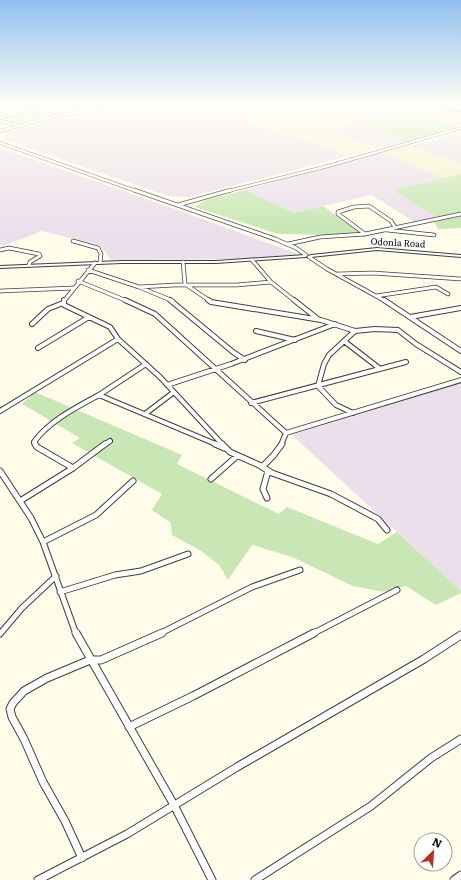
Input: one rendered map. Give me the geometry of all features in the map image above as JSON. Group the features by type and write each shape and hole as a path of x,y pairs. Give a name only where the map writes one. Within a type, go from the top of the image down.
{"street":[{"path":"12,147 288,244 410,317 461,351"},
{"path":"178,205 254,183 328,166 394,147"},
{"path":"366,234 338,214 338,212 354,206 369,206 391,221 395,227"},
{"path":"288,244 320,237 366,234 461,214"},
{"path":"383,230 434,235"},
{"path":"32,324 48,309 62,303 78,281 97,262 101,254 98,248 73,240"},
{"path":"0,250 9,248 40,254 40,256 30,262 29,265"},
{"name":"Odonla Road","path":"0,267 97,262 216,262 308,256 377,249 461,256"},
{"path":"252,260 271,282 318,319"},
{"path":"183,262 185,284"},
{"path":"88,270 139,287 145,291 178,304 186,314 245,360"},
{"path":"336,274 372,273 461,279"},
{"path":"78,281 155,314 251,403 286,433"},
{"path":"139,287 185,284 259,284 271,282"},
{"path":"185,284 211,302 318,319 355,331 374,329 398,330 461,372"},
{"path":"376,296 436,287 448,294"},
{"path":"0,291 73,288"},
{"path":"62,303 74,311 110,327 118,339 174,392 225,449"},
{"path":"410,317 460,309"},
{"path":"38,348 89,317"},
{"path":"167,385 245,360 335,324"},
{"path":"256,331 295,340"},
{"path":"318,386 328,355 355,331"},
{"path":"0,410 118,339"},
{"path":"344,341 379,368"},
{"path":"251,403 406,362"},
{"path":"73,468 37,447 34,442 44,430 146,364"},
{"path":"286,433 461,380"},
{"path":"318,386 336,405 353,413"},
{"path":"145,414 174,392"},
{"path":"99,395 225,449 268,471 331,494 378,519 387,530"},
{"path":"262,467 276,454 285,438 286,433"},
{"path":"20,501 73,468 110,441"},
{"path":"211,479 237,456"},
{"path":"0,471 20,501 43,542 76,634 174,805 212,880"},
{"path":"267,498 263,495 262,489 268,471"},
{"path":"43,542 95,516 133,481"},
{"path":"60,592 115,575 140,571 188,554"},
{"path":"82,858 65,821 43,782 24,739 12,717 10,709 13,703 24,691 47,678 90,660 102,660 164,632 252,587 300,570"},
{"path":"0,634 22,608 56,576"},
{"path":"129,727 193,696 397,590"},
{"path":"38,880 126,834 270,749 296,732 424,660 461,635"},
{"path":"255,880 371,806 431,758 461,739"},
{"path":"454,880 461,875"}],"shaded area":[{"path":"26,147 325,147 347,156 189,197 168,196"},
{"path":"412,147 461,147 461,164"},
{"path":"0,148 298,254 246,259 111,260 100,245 42,231 3,246 0,245"},
{"path":"380,153 445,178 392,190 438,217 415,222 371,195 293,213 245,190"},
{"path":"461,383 461,591 292,435"}],"green space":[{"path":"325,147 378,148 347,156"},
{"path":"404,147 411,147 461,164 461,174 445,178 380,153"},
{"path":"461,174 461,228 438,229 433,218 438,217 392,190"},
{"path":"245,190 293,213 323,206 362,234 278,234 195,207 205,200"},
{"path":"35,392 182,455 177,464 279,514 287,507 378,544 397,532 461,591 461,593 436,605 406,586 384,592 353,586 292,557 252,545 228,580 219,565 201,551 172,535 171,523 152,510 162,494 72,443 80,438 22,404"}]}
